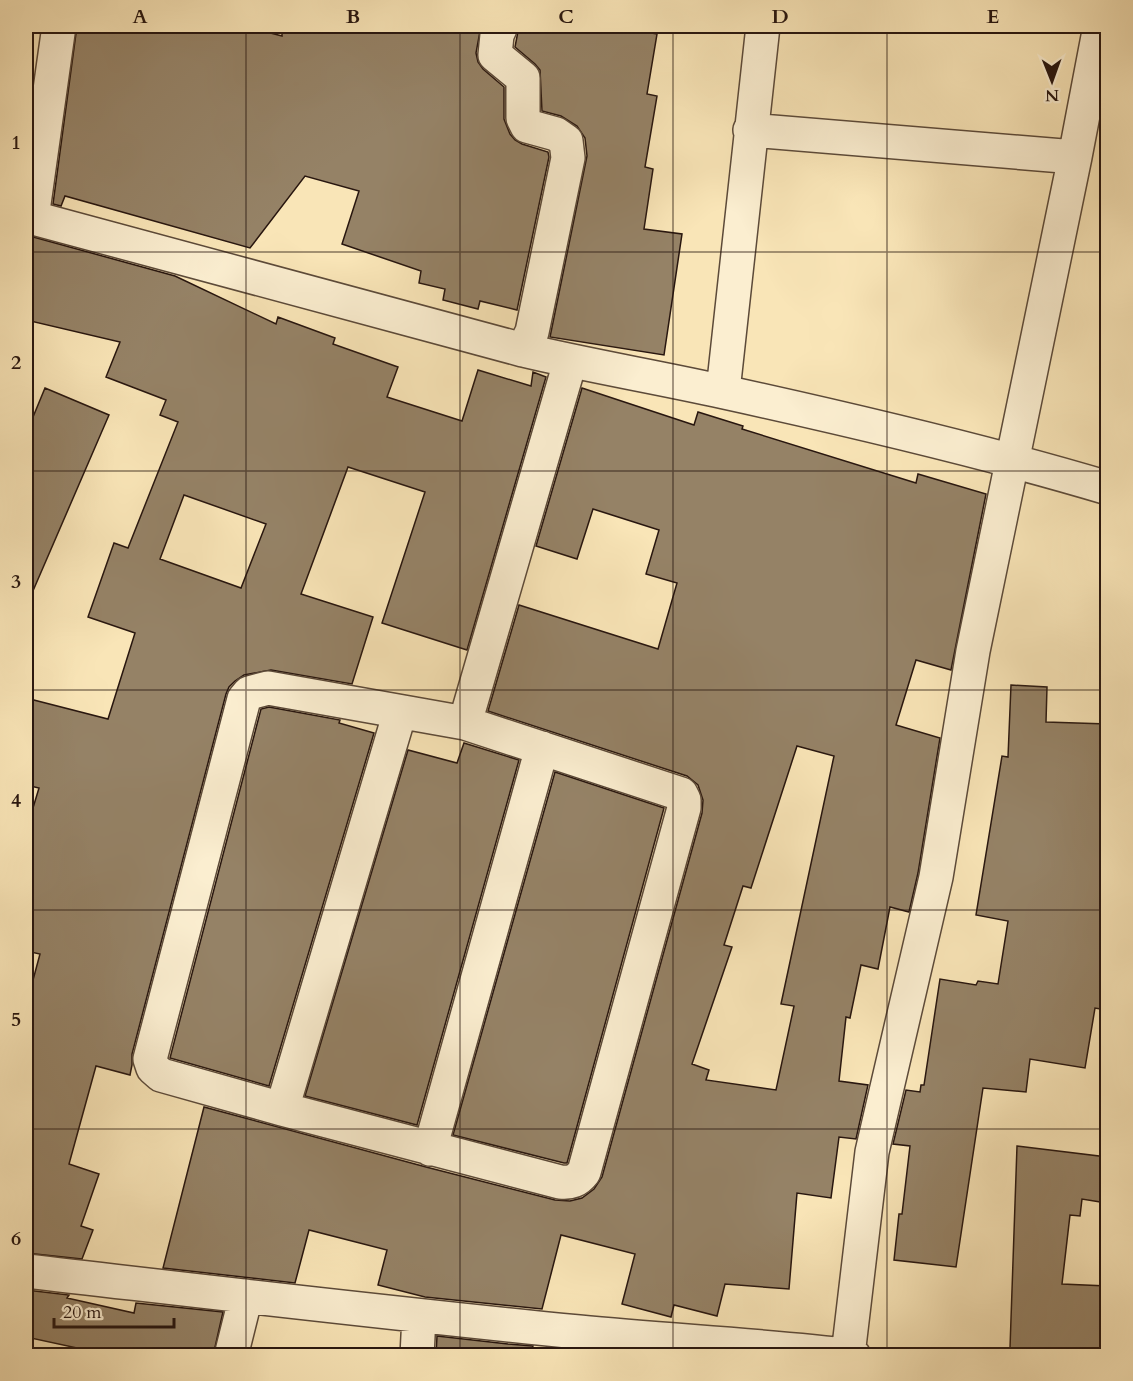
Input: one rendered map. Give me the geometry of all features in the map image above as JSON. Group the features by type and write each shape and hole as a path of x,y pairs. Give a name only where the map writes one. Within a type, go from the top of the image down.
{"street":[{"path":"59,26 29,217 570,362 723,391 1012,459 1107,488"},
{"path":"501,26 497,35 495,55 523,78 523,118 526,126 556,134 566,141 568,158 532,332 523,350"},
{"path":"723,391 763,26"},
{"path":"848,1355 872,1152 936,877 972,651 1100,26"},
{"path":"750,130 1075,157"},
{"path":"465,723 570,362"},
{"path":"268,688 400,712 465,723 681,794 684,800 684,808 584,1172 570,1183 282,1110 161,1075 153,1068 150,1059 244,699 249,693 268,688"},
{"path":"282,1110 400,712"},
{"path":"430,1149 542,748"},
{"path":"26,1271 419,1316 581,1344 854,1356"},
{"path":"231,1356 246,1296"},
{"path":"417,1356 419,1316"}],"building":[{"path":"77,26 244,26 282,36 282,26 481,26 476,53 478,62 504,87 504,119 510,134 522,144 548,152 549,157 517,310 480,301 478,309 443,300 445,289 419,283 421,271 342,244 359,191 305,176 250,248 65,196 61,206 53,204"},
{"path":"519,26 652,26 651,33 657,34 647,94 657,96 645,167 653,169 644,229 682,234 664,355 550,337 587,156 585,138 577,126 561,116 542,111 540,70 515,47"},
{"path":"26,235 175,276 276,324 278,317 335,338 333,344 398,367 387,397 462,421 478,370 531,386 533,372 546,377 467,650 382,623 425,492 348,467 301,594 373,617 352,684 271,670 244,675 229,687 132,1054 130,1075 96,1066 69,1164 99,1174 81,1226 93,1230 82,1259 26,1253 26,1006 40,954 26,951 26,831 39,788 26,785 26,698 108,719 135,633 88,617 114,543 128,548 178,422 160,415 166,400 106,377 120,342 26,320","holes":["184,495 266,524 241,588 160,559"]},
{"path":"45,388 109,415 26,607 26,434"},
{"path":"582,388 694,425 698,412 743,426 742,429 916,483 918,474 986,494 951,670 916,660 896,725 940,738 918,873 909,912 890,907 878,969 861,965 850,1018 846,1017 839,1081 868,1085 856,1139 839,1137 831,1198 797,1193 789,1289 725,1284 717,1316 674,1305 671,1317 622,1304 635,1254 561,1235 542,1309 425,1297 378,1285 387,1250 309,1230 295,1283 163,1268 204,1107 555,1200 570,1201 582,1198 594,1189 602,1177 702,813 703,800 698,785 687,776 488,711 519,605 658,649 677,583 646,574 659,530 593,509 577,559 536,546","holes":["797,746 834,756 781,1004 794,1006 776,1090 706,1080 709,1070 692,1064 732,947 724,945 743,886 751,888"]},
{"path":"1011,685 1047,687 1046,722 1107,724 1107,1010 1095,1008 1085,1068 1030,1059 1026,1092 983,1088 956,1267 894,1260 910,1146 893,1144 906,1090 920,1092 921,1085 924,1085 940,979 976,985 978,981 998,984 1008,921 976,915 1002,756 1008,757"},
{"path":"269,707 340,720 339,723 374,733 269,1086 170,1058 261,709"},
{"path":"464,743 519,760 417,1125 305,1096 408,750 457,763"},
{"path":"555,772 664,808 567,1163 453,1135"},
{"path":"1017,1146 1107,1157 1107,1203 1082,1199 1080,1216 1070,1215 1062,1284 1107,1286 1106,1356 1070,1356 1070,1350 1010,1348"},
{"path":"26,1290 69,1295 67,1298 134,1313 136,1303 223,1312 213,1356 114,1356 26,1337"},
{"path":"437,1336 533,1346 530,1356 436,1356"}]}
